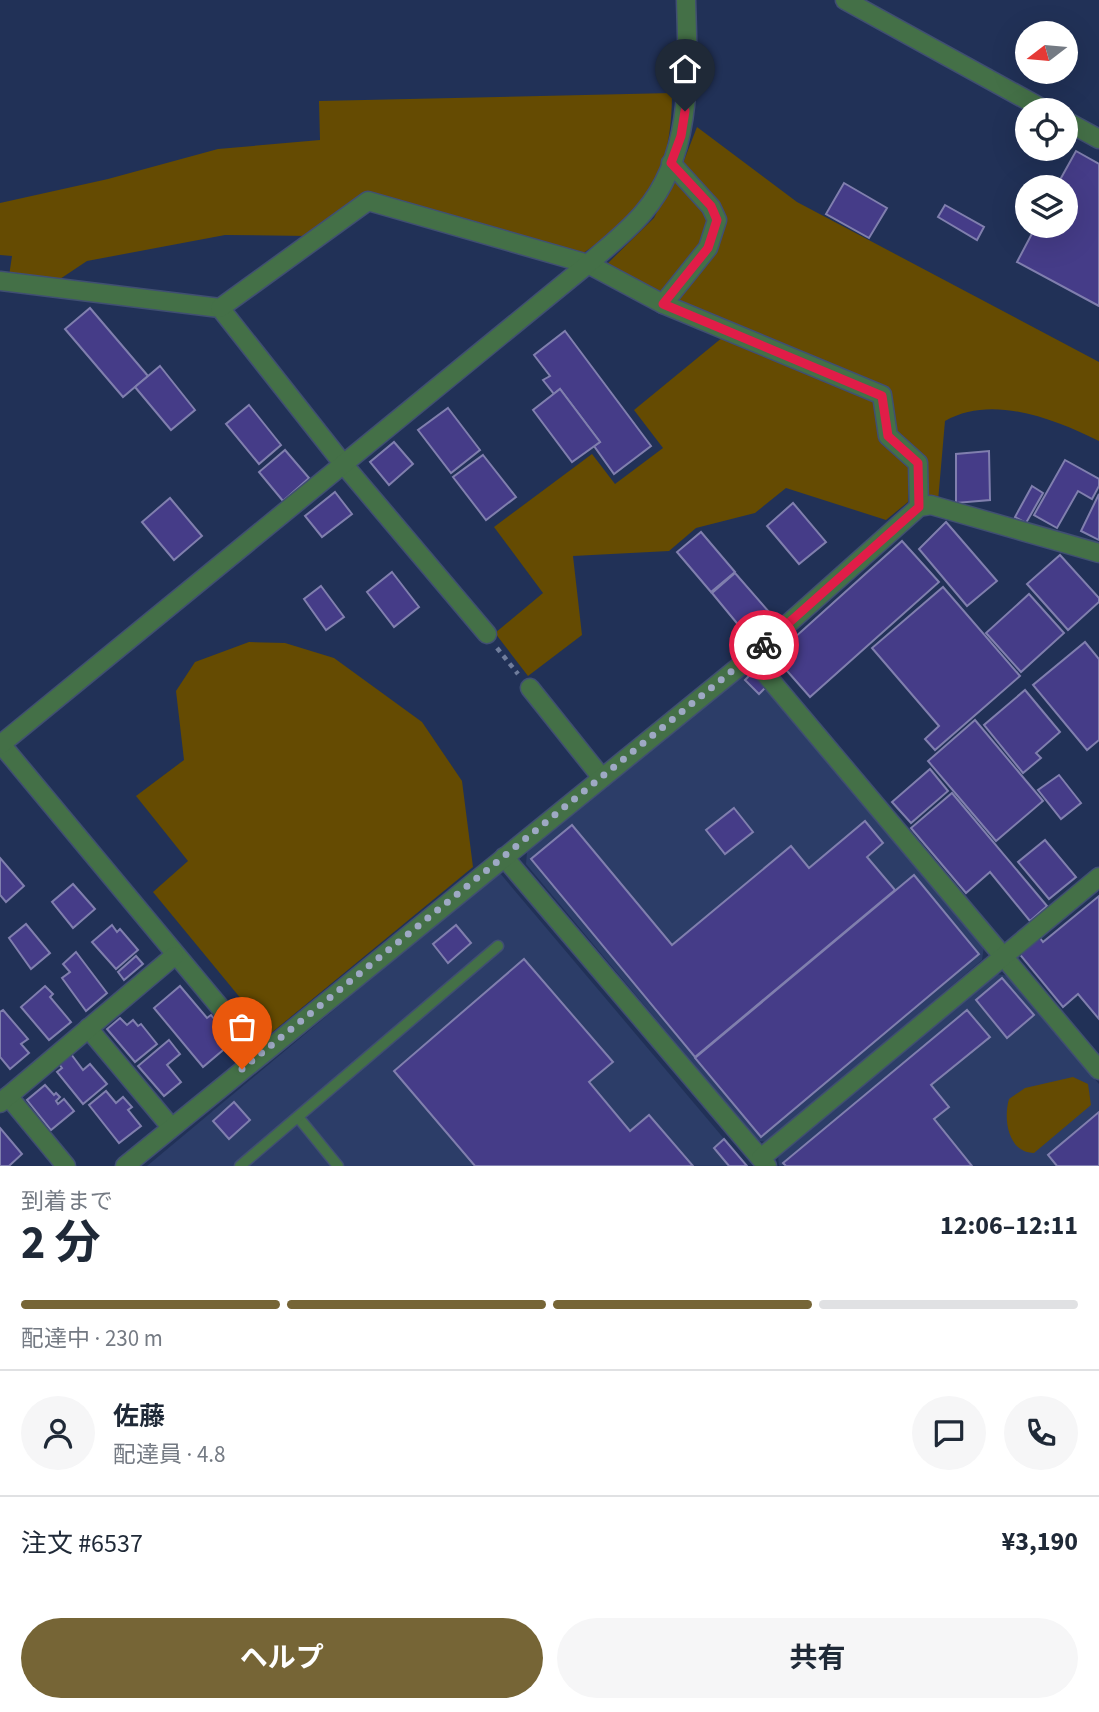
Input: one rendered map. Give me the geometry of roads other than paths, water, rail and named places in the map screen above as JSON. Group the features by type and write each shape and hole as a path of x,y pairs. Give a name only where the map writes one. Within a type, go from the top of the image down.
{"street":[{"path":"259,1054 174,956 0,744 344,465 587,264 645,211 671,163 681,136 688,86 686,0"},
{"path":"845,0 1023,98"},
{"path":"1078,128 1099,139"},
{"path":"663,304 708,248 717,220 711,206 671,163"},
{"path":"0,281 219,308 368,201 587,264 663,304 882,396 888,436 918,463 919,507"},
{"path":"219,308 344,465 486,634"},
{"path":"125,1166 259,1054 751,657 919,507 931,505 1099,553"},
{"path":"751,657 1099,1070"},
{"path":"530,688 602,778"},
{"path":"505,857 764,1162 1099,877"},
{"path":"66,1166 4,1099 174,956"},
{"path":"89,1028 171,1128"}],"lane":[{"path":"240,1166 498,946"},
{"path":"298,1117 338,1166"}]}
